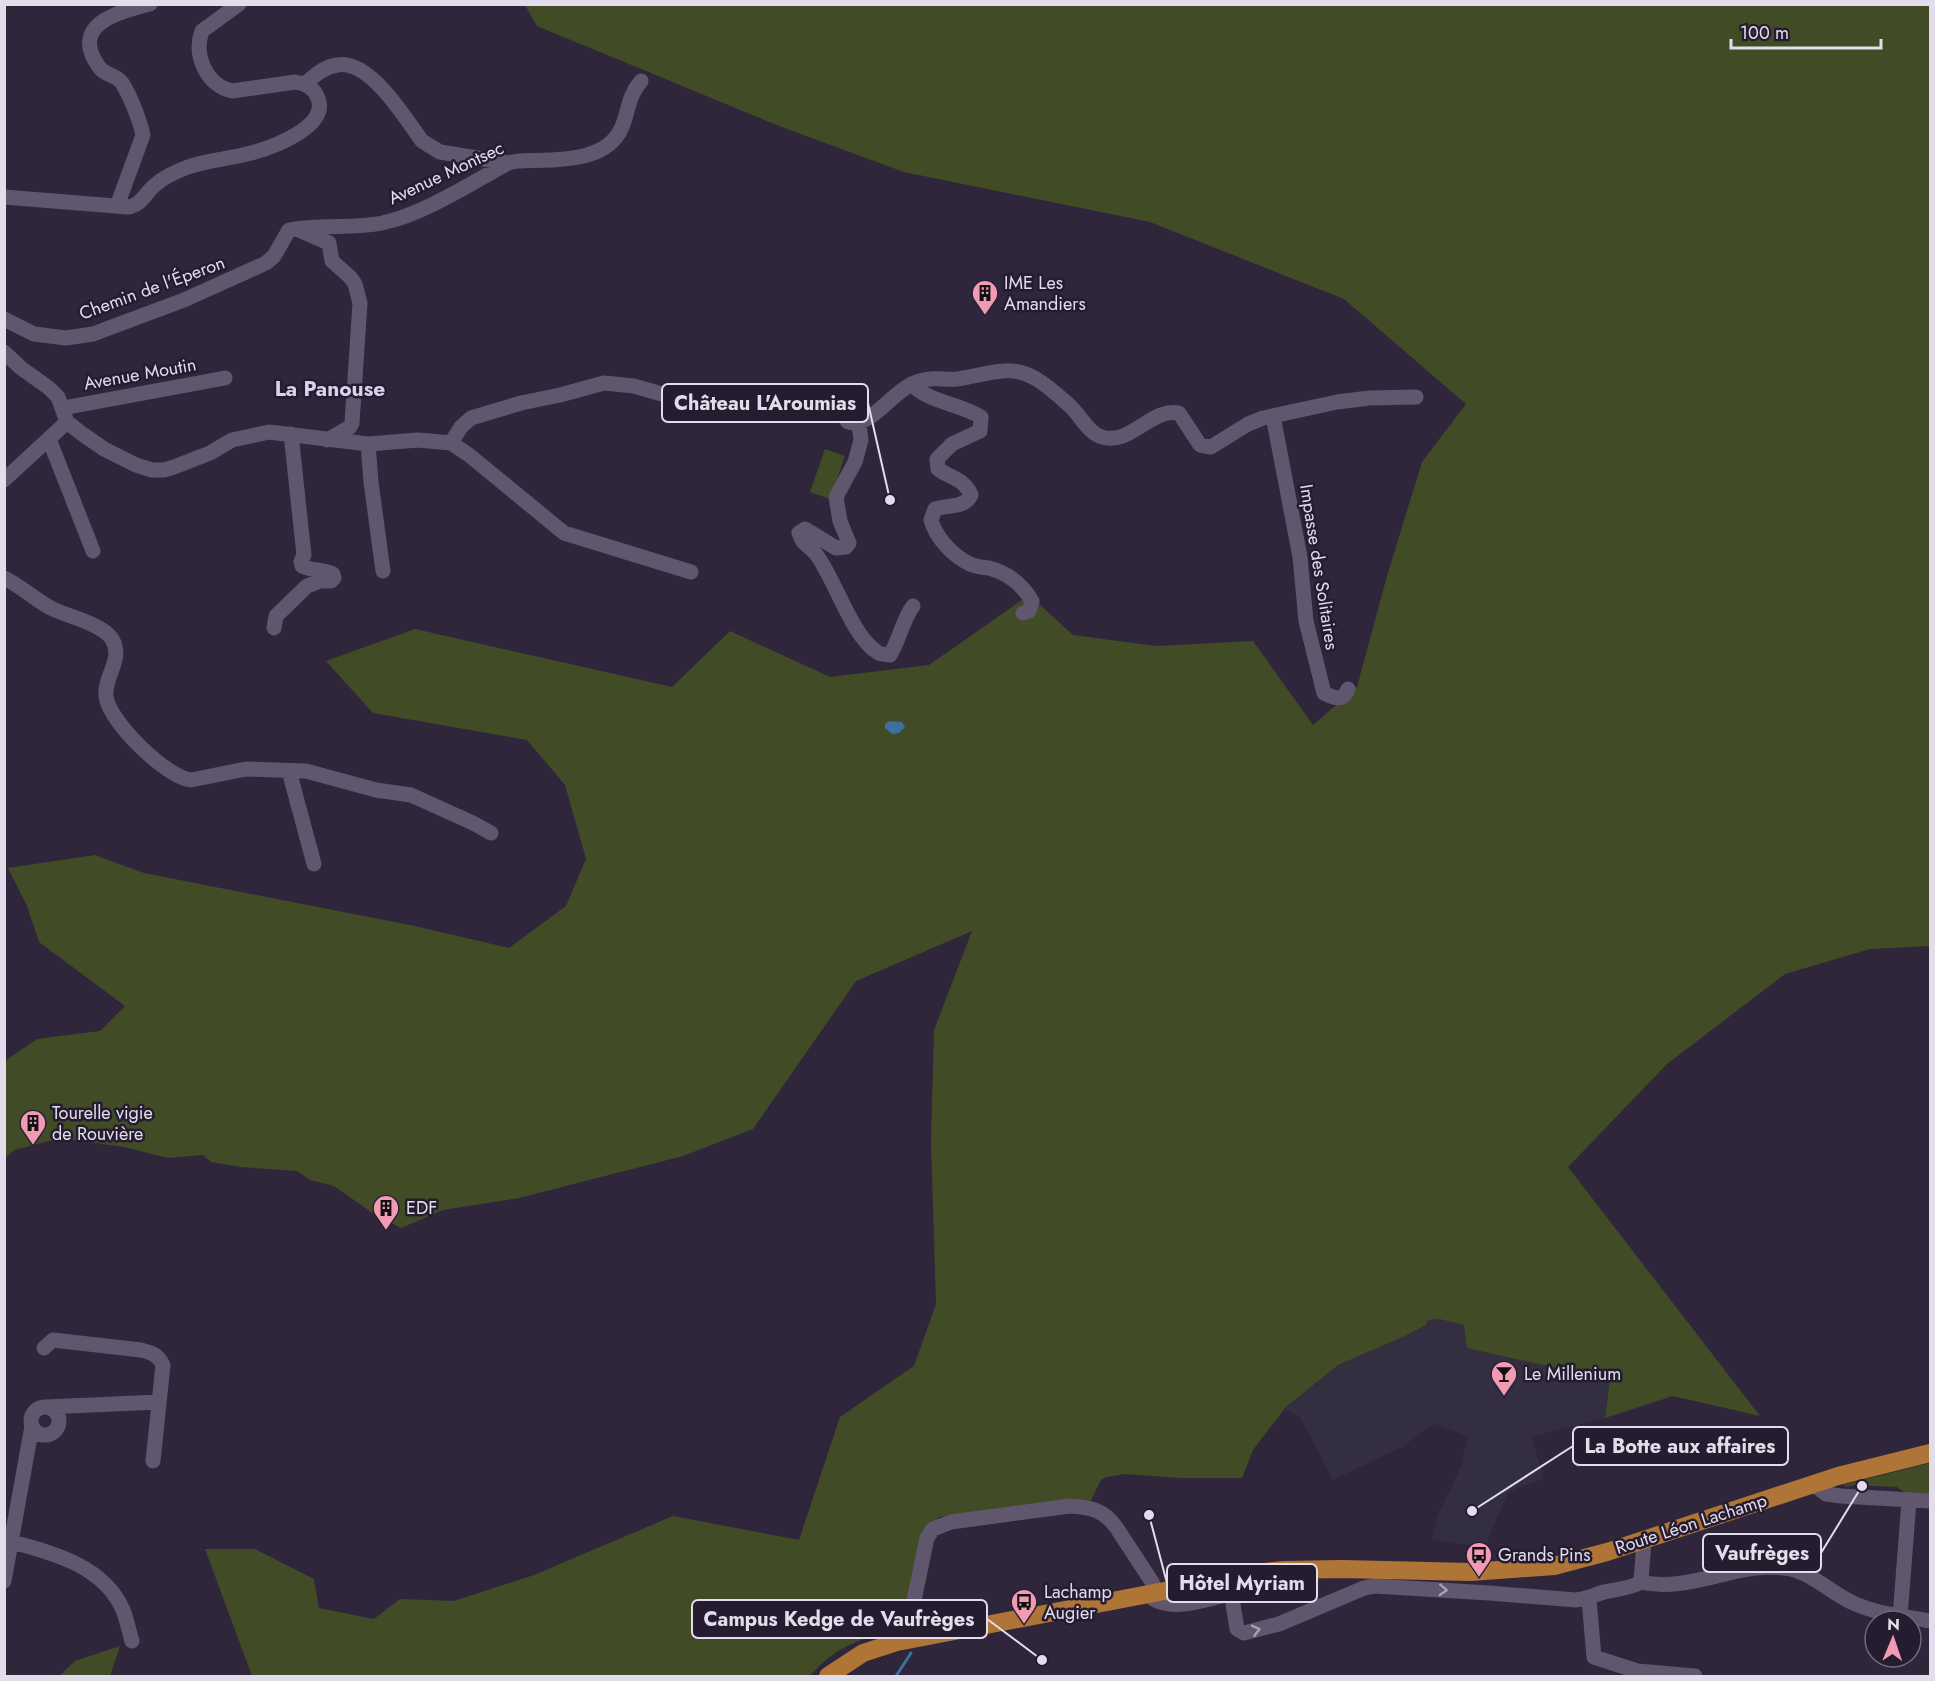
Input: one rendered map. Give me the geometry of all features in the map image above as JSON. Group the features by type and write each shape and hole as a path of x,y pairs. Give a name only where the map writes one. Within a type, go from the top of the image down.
{"main road":[{"name":"Route Léon Lachamp","path":"828,1677 863,1653 897,1642 1284,1570 1471,1572 1554,1566 1644,1540 1813,1484 1930,1453"}],"street":[{"path":"117,206 142,135 123,84 116,76 101,70 92,56 90,37 93,29 104,20 128,9 150,4"},
{"path":"4,197 136,206 155,185 188,167 247,154 302,132 311,126 316,118 319,104 318,98 305,84 295,82 232,91 223,89 214,83 207,74 200,57 199,40 202,32 208,25 240,4"},
{"path":"305,84 319,71 336,65 344,64 355,68 381,86 422,141 431,148 440,152 508,163"},
{"name":"Avenue Montsec","path":"297,229 379,224 404,219 508,163 518,160 588,155 602,150 622,129 633,91 641,81"},
{"path":"297,229 328,243 332,261 355,284 360,303 352,423 350,427 327,440"},
{"name":"Chemin de l'Éperon","path":"4,319 34,334 54,338 93,334 204,292 266,263 274,256 286,233 297,229"},
{"path":"4,352 21,368 49,388 58,397 65,415 104,449 136,465 152,470 164,470 210,453 232,440 269,432 369,444 418,440 450,443 470,455 564,533 691,572"},
{"path":"450,443 461,427 471,418 604,383 634,386 665,395 821,402 837,409 848,422 859,423 871,417 903,388 911,384 927,379 956,379 1003,370 1013,371 1046,385 1078,413 1087,428 1102,437 1122,436 1174,412 1179,413 1200,445 1204,447 1211,447 1248,424 1263,418 1337,402 1381,397 1416,397"},
{"name":"Avenue Moutin","path":"65,415 225,378"},
{"path":"911,384 918,391 950,405 972,411 981,417 980,431 952,444 937,459 938,469 968,487 971,495 969,500 964,504 935,509 931,520 939,540 969,564 991,568 1023,586 1032,601 1029,611 1023,613"},
{"path":"4,480 49,439 65,415"},
{"name":"Impasse des Solitaires","path":"1273,416 1300,557 1306,621 1319,681 1324,693 1333,698 1346,695 1348,689"},
{"path":"859,423 861,440 855,462 836,497 840,521 849,543 846,547 836,548 805,529 800,533 802,542 816,553 854,625 868,644 879,654 890,655 896,646 905,617 913,606"},
{"path":"274,628 276,616 307,586 320,581 331,581 334,578 329,572 307,569 302,566 301,561 304,555 291,434"},
{"path":"49,439 93,551"},
{"path":"369,444 371,482 382,571"},
{"path":"4,578 21,586 53,609 108,634 116,648 116,658 106,682 107,707 121,728 146,752 183,779 191,780 246,769 322,774 358,785 411,795 491,833"},
{"path":"289,771 314,864"},
{"path":"44,1348 53,1340 153,1353 159,1357 163,1365 153,1461"},
{"path":"4,1581 34,1412 46,1407 159,1402"},
{"path":"32,1426 42,1435 55,1431 59,1418 55,1411 46,1407"},
{"path":"1813,1484 1826,1494 1930,1501"},
{"path":"1900,1609 1909,1501"},
{"path":"897,1642 912,1610 927,1538 933,1529 951,1522 1070,1506 1098,1510 1110,1518 1152,1582 1154,1601 1171,1605 1226,1596 1232,1598 1237,1629 1244,1633 1279,1624 1364,1588 1375,1586 1576,1600 1589,1599 1601,1593 1635,1586 1641,1582 1653,1585 1678,1583 1760,1569 1789,1569 1821,1583 1851,1602 1870,1609"},
{"path":"1641,1582 1644,1540"},
{"path":"12,1542 67,1558 101,1581 123,1609 132,1641"},
{"path":"1589,1599 1594,1657 1637,1671 1695,1677"}],"shaded area":[{"path":"1439,1319 1464,1325 1467,1348 1611,1380 1605,1418 1531,1437 1544,1478 1508,1492 1486,1545 1481,1547 1432,1539 1437,1517 1461,1467 1468,1436 1434,1424 1402,1447 1333,1480 1300,1417 1285,1409 1338,1365 1405,1336 1426,1325 1427,1320"}],"green space":[{"path":"525,5 1930,5 1930,946 1870,949 1785,974 1667,1064 1568,1167 1760,1416 1673,1396 1605,1418 1610,1380 1467,1348 1464,1325 1439,1319 1428,1320 1426,1325 1405,1336 1338,1365 1285,1408 1253,1450 1242,1478 1180,1478 1125,1474 1101,1480 1090,1502 1063,1500 939,1517 922,1532 905,1608 895,1628 849,1645 829,1657 810,1676 252,1676 205,1549 255,1549 314,1579 319,1608 374,1619 400,1599 454,1601 534,1575 673,1516 799,1540 840,1417 914,1366 936,1304 931,1142 934,1030 972,931 856,981 753,1129 683,1156 519,1198 443,1210 401,1228 371,1212 334,1186 310,1180 297,1171 241,1167 211,1162 203,1155 168,1158 124,1147 61,1138 14,1150 5,1158 5,1061 37,1039 100,1031 125,1006 39,942 27,906 8,868 95,855 144,873 415,926 509,948 566,906 586,859 565,785 527,740 373,713 326,661 415,629 672,687 730,631 830,677 929,665 1029,595 1073,635 1156,646 1253,641 1313,725 1357,687 1387,576 1422,462 1466,404 1344,299 1150,222 904,172 779,126 537,26"},
{"path":"825,449 845,456 830,499 810,492"},
{"path":"1930,1463 1930,1496 1907,1494 1897,1487 1854,1485 1846,1487 1843,1485"},
{"path":"120,1646 110,1676 59,1676 75,1661"}],"water":[{"path":"889,721 902,722 905,727 899,733 892,734 885,728 885,724"}],"waterway":[{"path":"896,1676 911,1653"}],"place":[{"name":"IME Les Amandiers","path":"985,316"},
{"name":"Château L'Aroumias","path":"890,500"},
{"name":"Tourelle vigie de Rouvière","path":"33,1146"},
{"name":"EDF","path":"386,1231"},
{"name":"Le Millenium","path":"1504,1397"},
{"name":"Vaufrèges","path":"1862,1486"},
{"name":"La Botte aux affaires","path":"1472,1511"},
{"name":"Hôtel Myriam","path":"1149,1515"},
{"name":"Grands Pins","path":"1479,1578"},
{"name":"Lachamp Augier","path":"1024,1625"},
{"name":"Campus Kedge de Vaufrèges","path":"1042,1660"}],"district":[{"name":"La Panouse","path":"330,389"}]}
